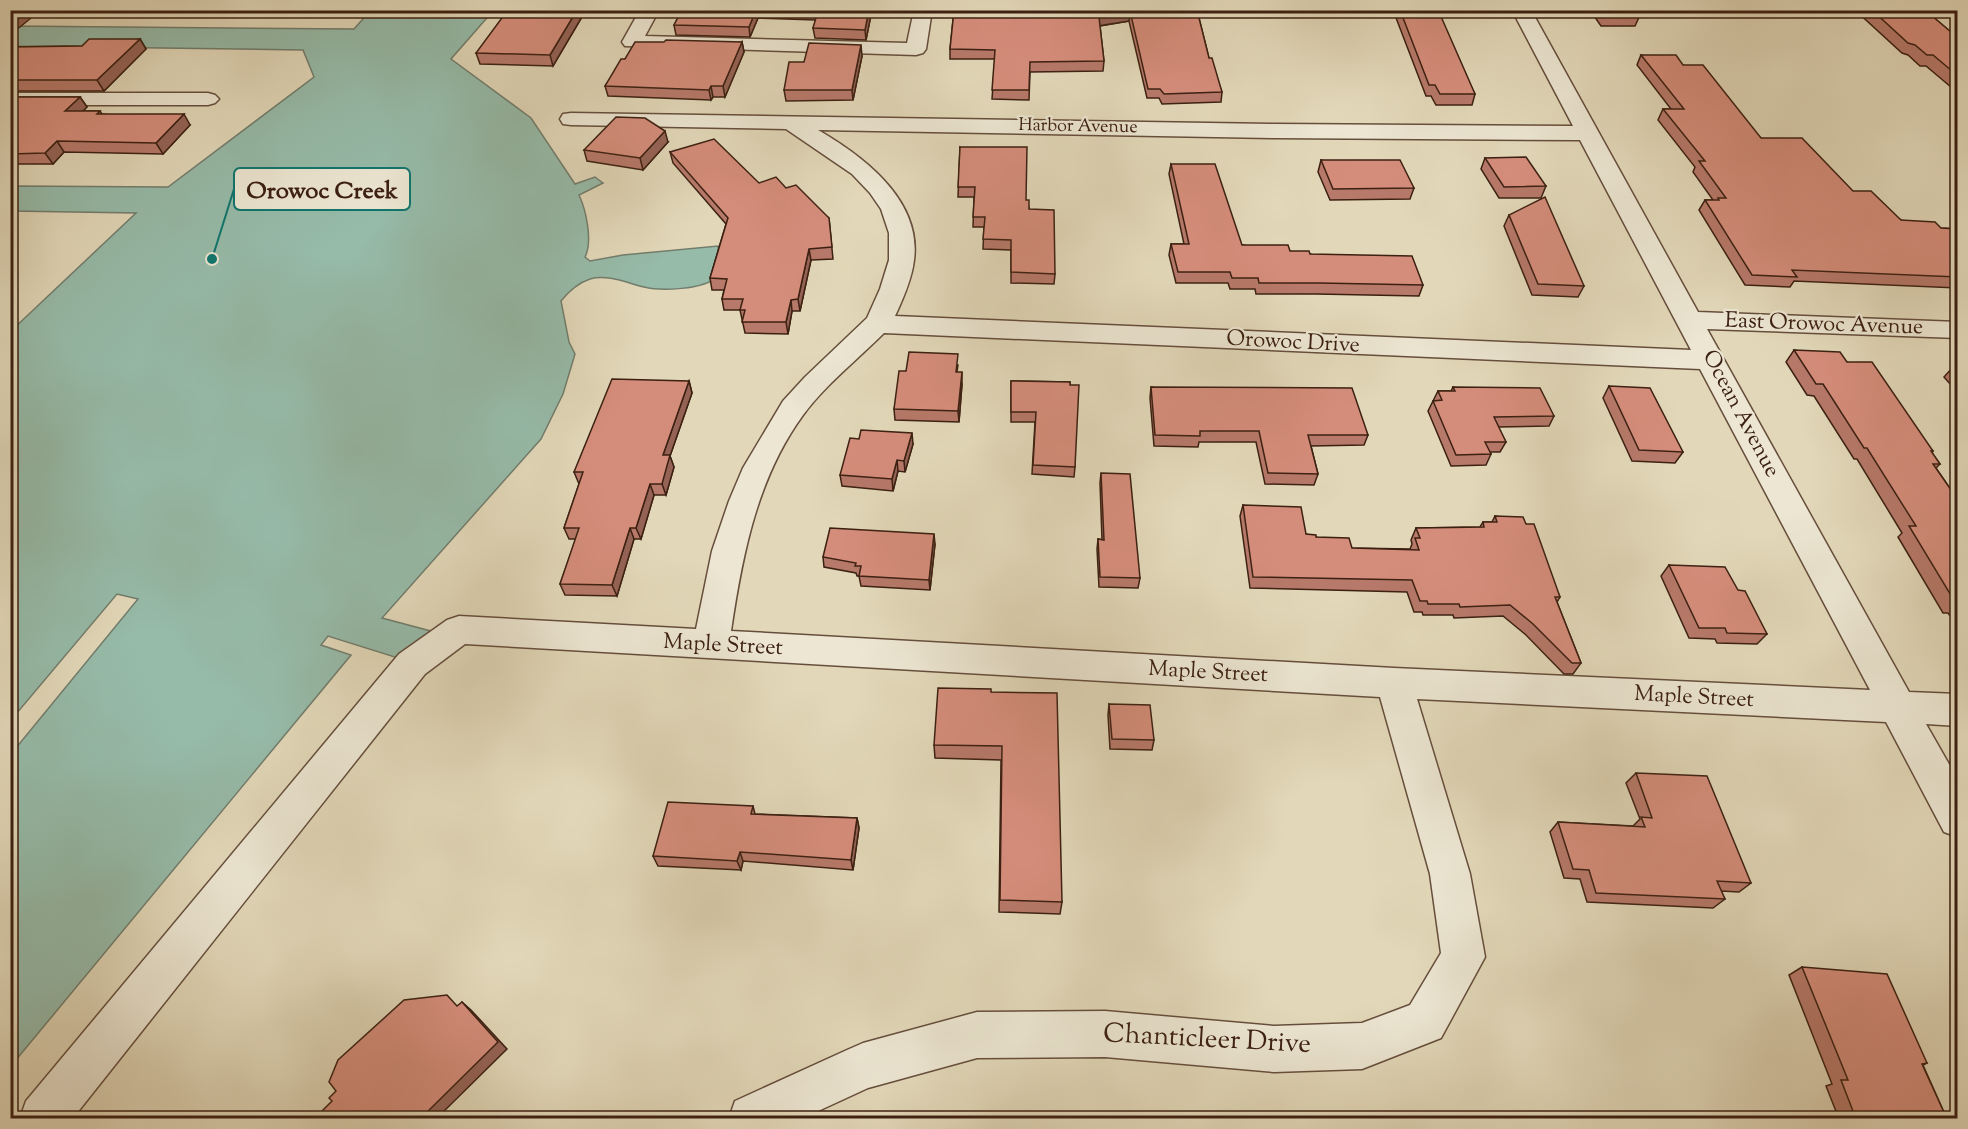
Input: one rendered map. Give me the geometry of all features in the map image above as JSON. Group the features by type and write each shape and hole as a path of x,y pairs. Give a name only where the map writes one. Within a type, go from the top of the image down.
{"street":[{"path":"650,10 632,42 916,49 923,10"},
{"name":"Ocean Avenue","path":"1521,10 1958,819"},
{"path":"10,99 208,99"},
{"name":"Harbor Avenue","path":"571,119 1264,131 1586,132"},
{"path":"711,645 728,551 752,481 785,420 824,374 877,324 898,276 904,245 898,219 884,195 868,176 837,150 789,122"},
{"name":"East Orowoc Avenue","path":"1690,320 1958,330"},
{"name":"Orowoc Drive","path":"877,324 1710,360"},
{"name":"Maple Street","path":"43,1119 412,664 459,630 1394,683 1958,710"},
{"name":"Chanticleer Drive","path":"752,1119 863,1066 977,1035 1105,1034 1274,1049 1362,1046 1425,1022 1463,957 1450,874 1394,683"}],"shaded area":[{"path":"370,11 493,11 451,59 531,118 575,184 595,177 603,183 579,195 588,226 585,257 590,261 623,255 718,246 719,270 716,277 702,285 671,289 644,287 611,278 590,279 564,297 561,301 569,342 575,354 563,394 541,439 382,618 442,634 417,664 328,636 321,645 351,655 11,1066 11,754 138,599 117,594 11,720 11,331 136,213 11,211 11,186 168,187 314,77 303,50 11,46 11,26 354,29"}],"building":[{"path":"577,10 550,55 476,53 507,11"},
{"path":"682,10 756,10 749,27 674,25"},
{"path":"808,10 869,10 865,30 813,28 818,11"},
{"path":"954,10 1197,10 1209,58 1212,58 1222,92 1164,94 1160,89 1148,89 1130,11 1099,17 1104,61 1030,62 1029,90 992,90 995,50 950,49"},
{"path":"1400,10 1439,12 1475,94 1440,94 1435,85 1429,85"},
{"path":"1601,10 1636,10 1640,15 1605,16"},
{"path":"1872,10 1925,10 1958,38 1958,76 1933,55 1927,55 1915,45 1908,43"},
{"path":"89,39 140,39 97,80 10,80 10,47 82,46"},
{"path":"666,40 742,42 723,86 711,86 709,90 605,86 621,59 625,59 635,42 664,42"},
{"path":"809,43 861,45 852,90 784,90 789,62 804,62"},
{"path":"1641,55 1676,55 1683,65 1703,65 1761,138 1802,138 1853,191 1871,191 1901,220 1935,222 1941,228 1958,229 1958,277 1792,270 1797,277 1752,275 1705,200 1726,198 1699,161 1705,161 1663,109 1684,109"},
{"path":"10,97 80,97 65,111 100,111 97,114 184,114 156,143 57,141 45,153 10,154"},
{"path":"616,117 645,118 665,131 640,158 584,150"},
{"path":"714,139 759,183 776,177 786,188 796,185 829,218 832,247 809,249 798,299 791,300 786,322 742,322 745,310 740,310 743,299 722,299 727,279 710,278 728,218 670,152"},
{"path":"960,147 1027,147 1026,200 1029,200 1029,209 1054,210 1055,274 1011,272 1011,240 983,239 985,217 973,217 975,187 958,187"},
{"path":"1526,157 1546,186 1504,187 1485,158"},
{"path":"1321,160 1400,160 1414,188 1333,189"},
{"path":"1171,164 1215,164 1242,245 1288,245 1290,251 1309,251 1310,254 1412,256 1423,285 1259,283 1258,278 1232,278 1230,272 1178,272 1171,244 1189,244"},
{"path":"1545,197 1584,286 1538,284 1509,215"},
{"path":"1794,350 1840,352 1847,362 1872,362 1933,451 1931,451 1940,464 1933,464 1958,500 1958,602 1955,602 1909,526 1916,526 1867,448 1864,448 1823,384 1816,384"},
{"path":"909,352 958,354 956,372 962,372 958,411 894,409 899,371 906,371"},
{"path":"612,379 689,381 663,455 670,455 662,484 650,484 636,528 630,528 612,585 560,584 579,528 564,528 583,472 574,472"},
{"path":"1011,381 1070,382 1070,385 1079,385 1075,467 1033,465 1036,412 1011,412"},
{"path":"1609,386 1650,388 1683,452 1639,450"},
{"path":"1151,387 1352,388 1368,435 1308,435 1318,474 1268,473 1259,431 1200,431 1200,436 1155,435"},
{"path":"1453,387 1540,388 1554,416 1494,417 1506,442 1485,442 1491,454 1456,455 1433,401 1442,400 1438,391 1455,391"},
{"path":"861,430 912,433 904,461 897,460 892,479 840,475 850,438 859,439"},
{"path":"1101,473 1130,474 1140,578 1100,577 1098,539 1104,540"},
{"path":"1243,505 1301,507 1306,534 1316,535 1316,537 1349,538 1352,548 1419,550 1415,538 1420,538 1416,528 1484,527 1483,522 1497,522 1495,516 1523,517 1526,524 1534,524 1560,597 1555,597 1581,663 1572,663 1533,624 1510,605 1460,607 1459,604 1428,604 1427,601 1420,601 1412,580 1253,577"},
{"path":"830,528 934,534 929,580 859,576 861,566 855,566 856,563 823,557"},
{"path":"1669,565 1725,567 1738,590 1745,591 1767,634 1727,633 1725,628 1699,628"},
{"path":"938,688 1057,693 1062,902 1000,900 1002,746 934,745"},
{"path":"1109,704 1150,705 1154,740 1112,739"},
{"path":"1636,773 1707,776 1751,883 1717,881 1725,899 1596,893 1589,870 1573,869 1558,822 1645,827 1641,817 1652,818"},
{"path":"668,802 753,806 751,814 857,818 851,860 740,852 737,861 653,856"},
{"path":"1802,967 1887,974 1927,1063 1922,1064 1947,1119 1856,1119 1841,1080 1848,1080"},
{"path":"447,995 457,1006 462,1002 498,1042 420,1119 314,1119 332,1101 329,1098 336,1091 329,1082 338,1060 404,1000"}],"place":[{"name":"Orowoc Creek","path":"212,259"}]}
